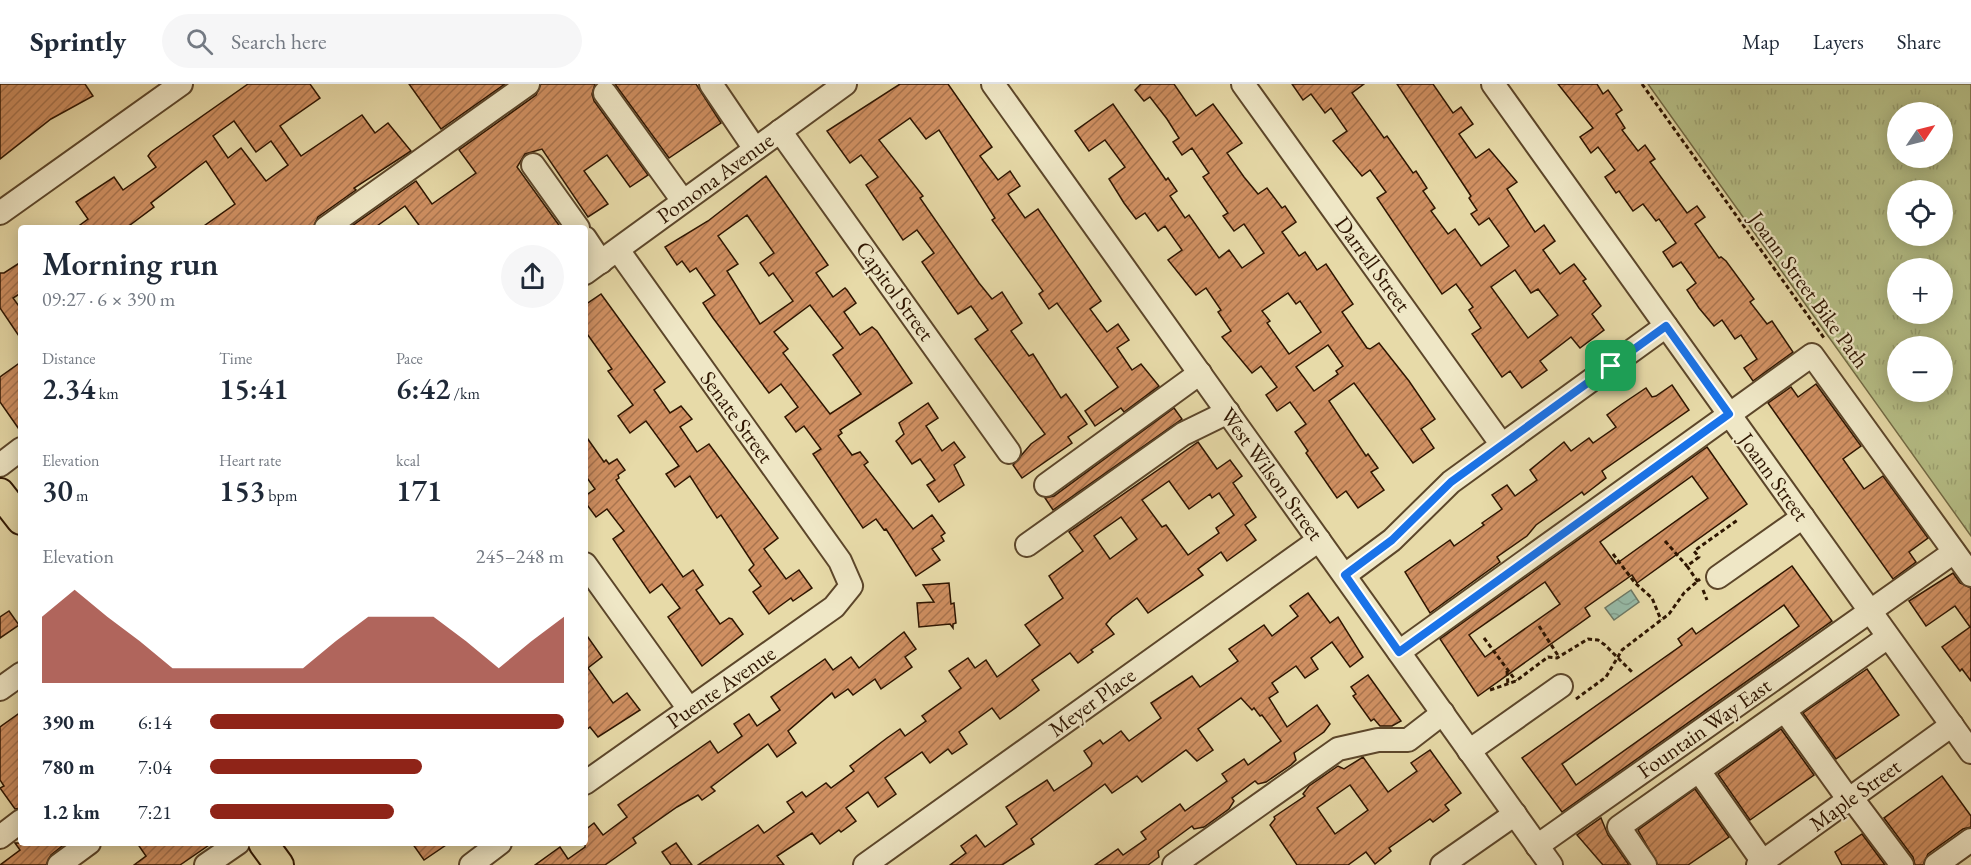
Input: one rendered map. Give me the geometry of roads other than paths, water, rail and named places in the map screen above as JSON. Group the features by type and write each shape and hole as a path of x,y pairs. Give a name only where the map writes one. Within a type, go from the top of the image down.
{"main road":[{"path":"0,493 18,516"},
{"path":"265,846 279,865"}],"street":[{"path":"0,213 181,84"},
{"path":"330,225 528,84"},
{"path":"711,84 755,149"},
{"name":"Pomona Avenue","path":"601,262 846,84"},
{"name":"West Wilson Street","path":"993,84 1551,865"},
{"name":"Darrell Street","path":"1243,84 1502,445"},
{"name":"Joann Street","path":"1493,84 1971,752"},
{"path":"605,93 683,201"},
{"name":"Capitol Street","path":"780,131 1009,452"},
{"path":"533,165 576,225"},
{"name":"Senate Street","path":"588,242 601,262 840,561 851,586"},
{"path":"1345,575 1392,540 1451,482 1666,326"},
{"path":"1399,652 1812,354 1971,575"},
{"path":"1046,485 1200,373"},
{"path":"1027,545 1183,434 1228,412"},
{"path":"0,465 18,451"},
{"path":"1706,578 1803,517"},
{"name":"Meyer Place","path":"865,865 1319,540"},
{"name":"Fountain Way East","path":"1538,846 1954,552"},
{"path":"588,568 689,709"},
{"name":"Puente Avenue","path":"588,781 834,607 851,586"},
{"path":"1646,865 1619,827 1888,637"},
{"path":"0,689 18,676"},
{"path":"1469,751 1568,693"},
{"path":"1785,711 1848,800 1902,865"},
{"path":"1174,865 1338,749 1378,740 1408,740 1443,713"},
{"name":"Maple Street","path":"1767,862 1952,725"},
{"path":"1699,771 1767,862"},
{"path":"1848,800 1886,865"},
{"path":"1442,865 1515,814"},
{"path":"0,837 18,823"},
{"path":"1936,865 1971,840"},
{"path":"59,865 85,846"},
{"path":"206,865 233,846"},
{"path":"471,865 496,846"}],"water":[{"path":"1631,590 1639,602 1614,620 1605,608"}]}
